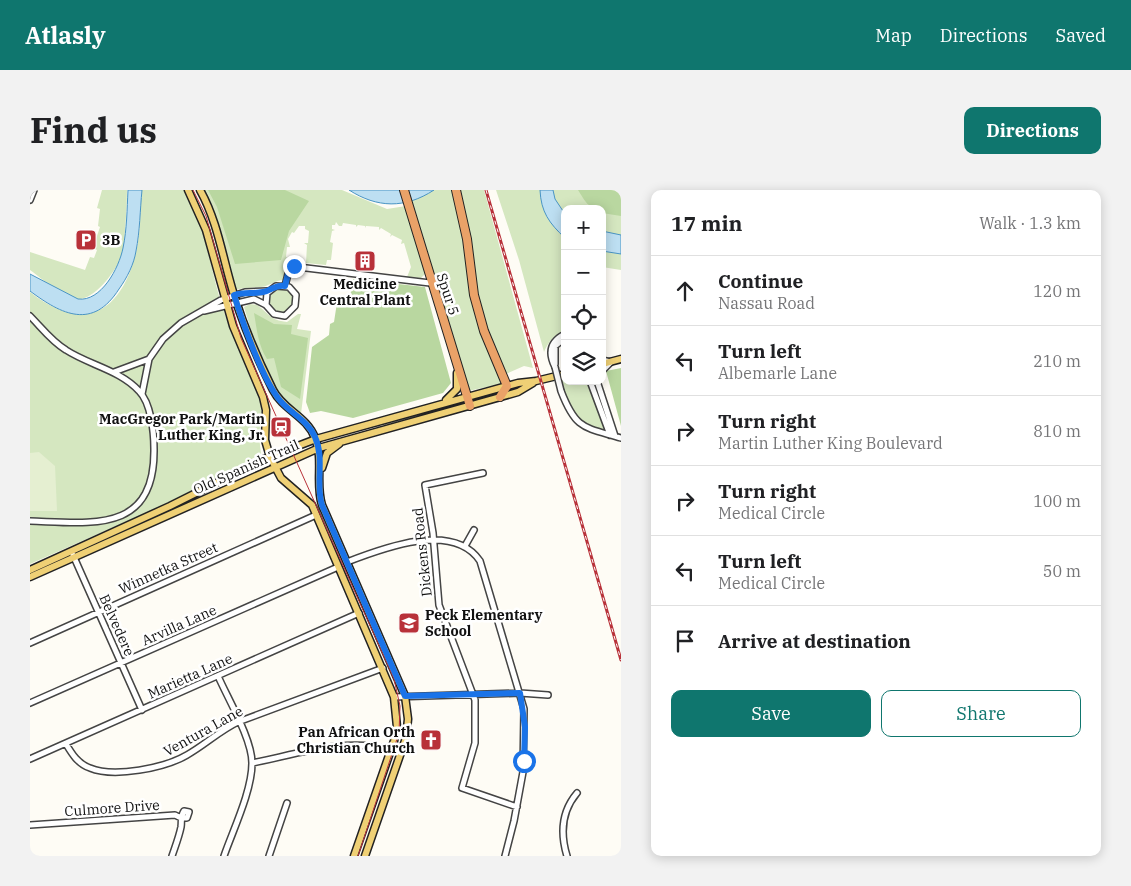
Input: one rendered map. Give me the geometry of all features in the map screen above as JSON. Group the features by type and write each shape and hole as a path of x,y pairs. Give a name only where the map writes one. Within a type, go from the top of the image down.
{"highway":[{"name":"Spur 5","path":"404,190 470,406"},
{"name":"Spur 5","path":"457,194 467,239 474,295 484,332 507,386"},
{"path":"500,397 507,386"}],"main road":[{"path":"188,190 206,230 226,307 263,397 266,410 265,440 270,458 274,467 285,481 308,500 359,613 394,697 397,727 392,750 354,856"},
{"path":"200,190 212,216 234,295 248,335 276,397 304,421 316,439 319,448 319,486 322,505 405,696 408,719 406,738 366,856"},
{"path":"606,363 621,359"},
{"path":"427,407 454,395 458,386 457,366"},
{"name":"Old Spanish Trail","path":"30,570 170,506 237,471 316,439 467,396 561,375"},
{"name":"Old Spanish Trail","path":"30,577 319,448 518,392 536,381"},
{"path":"319,486 327,453 343,441"}],"street":[{"path":"30,200 34,190"},
{"path":"285,286 290,266 408,280 430,280"},
{"path":"30,521 106,522 126,513 140,500 149,486 154,459 153,434 142,394 149,360 172,330 190,316 257,299 277,316 291,312 296,303 296,295 285,286 276,286 268,291 224,298 201,312"},
{"path":"266,305 268,291"},
{"path":"30,316 67,351 113,372 129,382 142,394"},
{"path":"561,337 554,341 550,350 561,391 573,419 583,426 621,438"},
{"path":"555,367 554,351 557,343 562,340"},
{"path":"113,372 149,360"},
{"path":"606,361 611,362"},
{"path":"606,367 611,362"},
{"path":"592,385 613,436"},
{"path":"599,385 613,436"},
{"name":"Dickens Road","path":"483,473 425,485 434,541 439,605 450,638 473,694 476,712 474,743 462,788 517,807"},
{"name":"Winnetka Street","path":"30,643 316,516"},
{"path":"465,546 474,530"},
{"path":"347,562 394,546 434,541 454,542 465,546 477,556 483,568 520,693 525,737 524,761 517,807 505,856"},
{"name":"Belvedere","path":"71,550 142,710"},
{"name":"Arvilla Lane","path":"30,703 338,566"},
{"name":"Marietta Lane","path":"30,759 359,613"},
{"name":"Ventura Lane","path":"66,744 76,759 90,768 102,771 143,769 167,764 186,756 238,722 383,668"},
{"path":"218,676 248,743 252,762 249,783 224,856"},
{"path":"394,697 520,693 548,695"},
{"path":"252,762 353,744 373,745 392,750"},
{"path":"567,856 563,838 563,822 567,807 577,793"},
{"path":"269,856 287,803"},
{"path":"172,856 181,826 181,818 184,811 189,812"},
{"name":"Culmore Drive","path":"30,825 175,815 181,818"}],"green space":[{"path":"102,190 127,190 124,247 118,263 106,281 90,295 82,299 75,299 57,291 30,270 30,252 85,270 90,257 94,258 97,250 93,248 100,227 98,226 100,209 97,208"},
{"path":"141,190 184,190 191,202 201,228 228,322 260,396 262,407 259,436 261,454 166,504 30,564 30,292 49,305 66,312 82,314 97,311 110,303 120,291 136,252 140,229"},
{"path":"202,190 342,190 387,209 406,206 425,274 421,278 407,277 411,267 404,243 401,244 402,240 392,235 390,237 391,234 381,228 379,230 379,227 366,226 365,228 365,226 358,225 356,227 356,225 343,223 342,226 339,226 336,222 335,225 332,225 332,229 335,230 332,231 330,242 333,243 331,260 327,260 326,265 306,263 307,245 304,243 308,243 309,231 305,229 305,226 299,226 288,239 290,247 287,247 286,257 288,258 284,280 264,286 235,290"},
{"path":"208,190 285,190 309,201 289,231 281,260 235,264 217,207"},
{"path":"406,190 453,190 464,241 470,287 501,384 468,391"},
{"path":"459,190 484,190 533,368 524,366 506,374 485,321 474,277"},
{"path":"496,190 621,190 621,270 606,268 606,205 561,205 561,333 555,336 544,352 519,260"},
{"path":"578,190 621,190 621,216 606,214 606,205 589,205"},
{"path":"353,279 425,287 451,383 443,393 353,418 321,411 310,413 306,402 312,347 329,335 330,324 334,322 338,296 350,297"},
{"path":"281,287 290,291 294,300 290,309 281,313 272,309 268,300 272,291"},
{"path":"250,304 257,305 273,318 281,321 287,322 301,314 297,329 311,331 301,414 277,394 253,336 244,307"},
{"path":"254,313 274,324 292,325 291,334 308,338 300,399 281,387 274,358 267,359 262,348"},
{"path":"621,368 621,426 606,371"},
{"path":"562,385 589,385 605,431 580,419 574,413 567,400"},
{"path":"39,452 55,466 57,511 30,511 30,453"}],"water":[{"path":"128,190 142,190 135,256 130,271 109,302 99,310 88,314 77,314 65,312 54,307 30,291 30,274 78,299 94,295 108,282 118,265 123,248"},
{"path":"349,190 434,190 412,201 391,204 370,200"},
{"path":"540,190 553,190 555,199 561,208 561,234 547,217"},
{"path":"606,232 621,235 621,254 606,252"}],"tram line":[{"path":"193,190 206,216 241,338 394,679 400,706 399,733 358,856"}],"railway":[{"path":"486,190 621,660"}],"place":[{"name":"3B","path":"86,240"},
{"name":"Medicine Central Plant","path":"365,261"},
{"name":"MacGregor Park/Martin Luther King, Jr.","path":"281,427"},
{"name":"Peck Elementary School","path":"409,623"},
{"name":"Pan African Orth Christian Church","path":"431,740"}],"route":[{"path":"294,266 290,266 285,286 279,285 268,291 234,295 248,335 276,397 304,421 316,439 319,448 319,489 322,505 398,674 405,696 520,693 524,709 524,761"}]}
